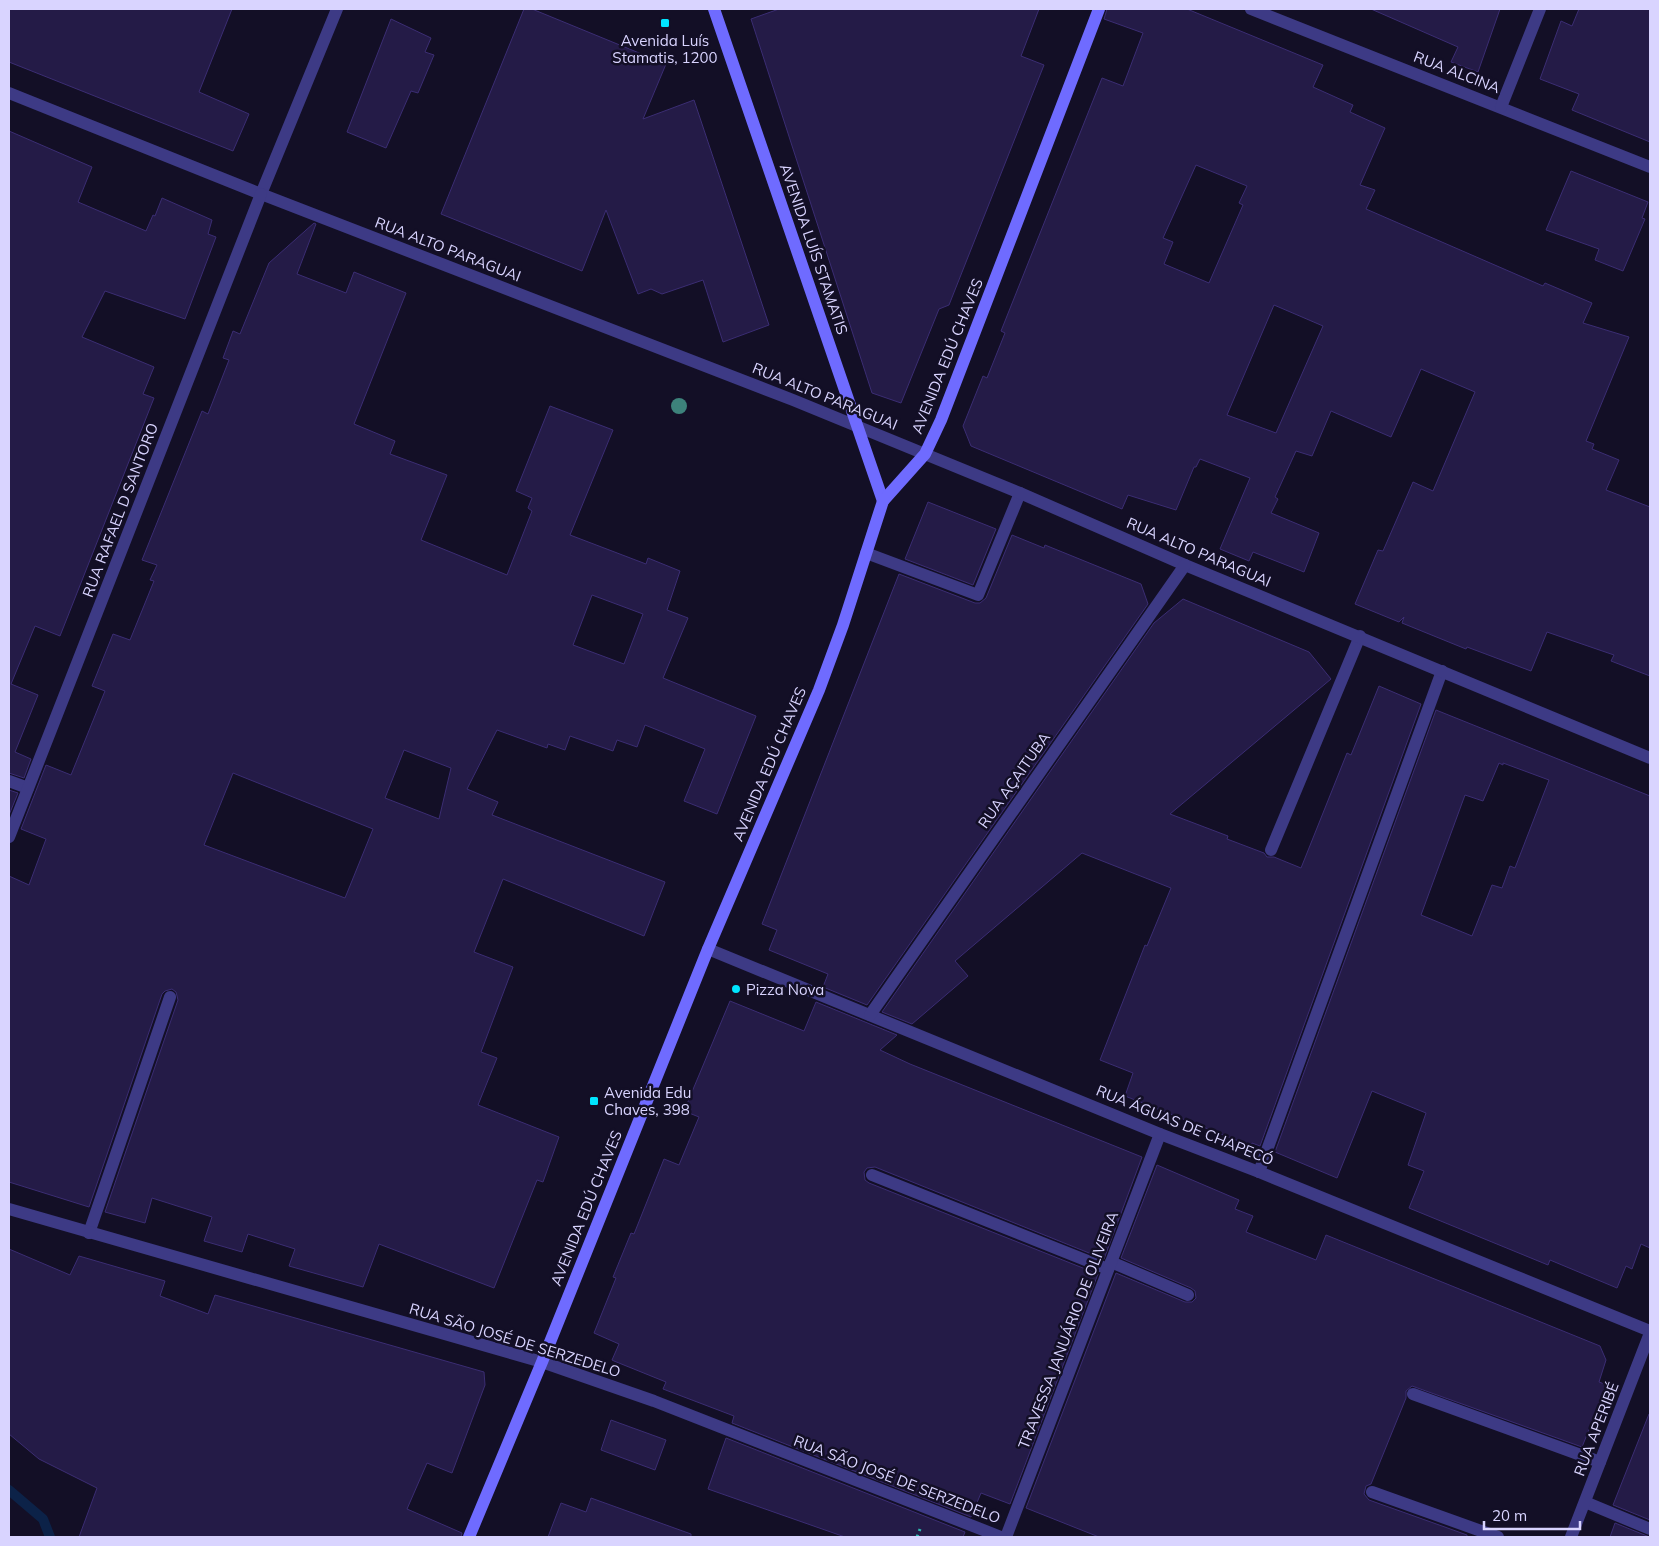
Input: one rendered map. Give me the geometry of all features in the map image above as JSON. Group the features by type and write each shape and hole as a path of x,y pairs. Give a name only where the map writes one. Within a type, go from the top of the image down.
{"main road":[{"name":"AVENIDA LUÍS STAMATIS","path":"714,9 883,501"},
{"name":"AVENIDA EDÚ CHAVES","path":"469,1537 542,1362 708,949 819,690 843,625 883,501 925,454 941,420 1099,9"}],"street":[{"name":"RUA RAFAEL D SANTORO","path":"9,837 261,194 337,9"},
{"name":"RUA ALCINA","path":"1251,9 1650,167"},
{"path":"1502,107 1540,9"},
{"name":"RUA ALTO PARAGUAI","path":"9,93 261,194 925,454 1185,565 1360,636 1650,758"},
{"path":"866,553 978,596 1020,493"},
{"name":"RUA AÇAITUBA","path":"870,1015 1185,565"},
{"path":"1271,850 1360,636"},
{"path":"1259,1172 1442,671"},
{"path":"9,782 28,788"},
{"name":"RUA ÁGUAS DE CHAPECÓ","path":"708,949 1650,1332"},
{"path":"89,1233 170,997"},
{"name":"TRAVESSA JANUÁRIO DE OLIVEIRA","path":"1006,1537 1160,1134"},
{"path":"872,1175 1188,1295"},
{"name":"RUA SÃO JOSÉ DE SERZEDELO","path":"9,1209 542,1362 654,1401 1000,1537"},
{"name":"RUA APERIBÉ","path":"1571,1537 1650,1332"},
{"path":"1413,1394 1600,1462"},
{"path":"1372,1492 1498,1537"},
{"path":"1585,1502 1650,1529"}],"building":[{"path":"9,9 232,9 199,92 249,114 233,151 9,62"},
{"path":"524,9 532,9 666,64 643,119 694,100 769,325 723,342 703,280 662,294 651,289 638,294 606,210 582,271 441,214"},
{"path":"779,9 1039,9 1021,56 1044,65 949,305 939,309 901,403 872,393 751,19"},
{"path":"1107,9 1187,9 1323,65 1313,87 1353,105 1350,112 1385,128 1360,185 1375,190 1366,209 1543,286 1545,283 1592,303 1583,323 1629,337 1586,441 1594,444 1592,449 1619,460 1606,490 1650,507 1650,676 1611,661 1614,655 1547,632 1531,671 1467,647 1466,649 1402,623 1404,617 1399,622 1355,604 1378,550 1383,551 1413,482 1433,491 1475,392 1421,369 1391,437 1331,411 1312,456 1296,451 1275,497 1278,499 1271,513 1319,533 1304,572 1253,552 1249,561 1220,549 1250,478 1200,459 1196,467 1194,467 1176,510 1128,495 1122,509 971,446 963,426 983,376 987,378 1005,333 1001,331 1102,78 1123,86 1143,33 1104,19","holes":["1196,165 1247,186 1239,203 1243,205 1209,283 1164,264 1173,242 1163,238","1274,305 1323,326 1276,433 1227,415"]},
{"path":"1371,9 1500,9 1478,72 1451,62 1458,47"},
{"path":"1579,9 1650,9 1650,142 1572,110 1579,94 1540,79 1561,21 1572,26"},
{"path":"391,19 431,38 425,52 434,55 418,93 411,91 386,148 347,132"},
{"path":"9,131 92,167 78,202 146,231 153,215 155,216 162,198 212,220 208,234 216,237 185,319 105,291 82,337 154,367 143,394 154,398 60,636 35,626 11,684 38,695 15,752 31,759 24,778 9,773"},
{"path":"1571,171 1648,202 1642,218 1645,219 1623,271 1595,260 1599,249 1546,230"},
{"path":"314,223 316,224 297,274 346,293 354,272 406,293 354,424 395,441 390,454 447,475 421,540 507,575 532,511 528,508 532,498 516,491 550,406 613,430 570,535 646,564 648,558 680,571 667,610 688,618 663,678 756,716 717,814 684,801 705,749 645,725 637,747 617,740 613,751 570,736 565,750 548,744 547,748 497,730 467,789 498,802 492,815 665,882 644,936 503,879 474,952 513,967 481,1052 497,1058 478,1105 559,1137 543,1182 537,1180 494,1288 379,1244 363,1287 289,1266 295,1249 248,1234 242,1252 204,1241 212,1217 152,1198 145,1223 105,1212 178,1000 176,992 172,989 162,994 89,1207 9,1182 9,876 29,885 46,839 21,829 46,765 71,775 105,691 92,686 113,634 130,640 154,581 150,580 157,565 142,560 202,411 208,414 229,360 223,358 233,331 240,334 269,263","holes":["592,595 643,614 624,664 573,645","404,750 451,768 439,819 385,798","233,773 373,829 345,898 204,845"]},
{"path":"928,502 996,529 973,585 905,559"},
{"path":"1012,535 1044,548 1045,545 1141,584 1148,604 867,1005 823,987 828,974 769,950 777,930 762,924 899,574 975,603 980,603 986,598"},
{"path":"1183,599 1309,652 1331,679 1170,814 1228,836 1227,839 1264,853 1267,857 1274,857 1301,868 1347,753 1351,755 1379,686 1421,704 1260,1146 1252,1143 1251,1146 1125,1096 1133,1073 1100,1060 1145,945 1147,946 1171,888 1082,853 955,961 968,976 912,1024 882,1012 1154,623"},
{"path":"1436,710 1650,796 1650,1248 1641,1244 1632,1269 1626,1266 1617,1288 1550,1260 1548,1265 1409,1208 1424,1171 1408,1165 1426,1113 1372,1091 1337,1178 1275,1152","holes":["1499,763 1503,765 1503,763 1549,780 1515,868 1510,866 1502,888 1492,885 1472,936 1421,915 1465,795 1483,801"]},
{"path":"9,790 18,793 9,815"},
{"path":"730,1001 804,1031 816,1002 897,1035 880,1050 910,1064 1142,1157 1104,1259 875,1167 867,1168 864,1172 865,1180 869,1183 1098,1274 1010,1504 981,1493 971,1517 732,1423 734,1416 663,1389 666,1382 612,1360 619,1344 594,1333 616,1278 613,1277 631,1233 634,1234 664,1159 679,1165 699,1117 684,1111"},
{"path":"1157,1165 1239,1200 1235,1209 1253,1216 1246,1232 1316,1260 1326,1235 1600,1346 1606,1360 1599,1382 1607,1385 1582,1447 1412,1386 1406,1391 1406,1398 1371,1484 1366,1486 1364,1494 1369,1500 1467,1535 1467,1537 1099,1537 1026,1508 1116,1273 1185,1302 1192,1302 1196,1298 1195,1291 1191,1288 1121,1258"},
{"path":"9,1249 70,1275 79,1256 165,1281 160,1296 208,1314 215,1295 484,1372 485,1385 452,1473 427,1463 407,1509 462,1533 461,1537 79,1537 97,1488 39,1459 9,1434"},
{"path":"1650,1414 1650,1520 1613,1505"},
{"path":"611,1420 666,1440 655,1470 601,1450"},
{"path":"726,1438 965,1532 963,1537 845,1537 708,1489"},
{"path":"591,1498 691,1534 691,1537 548,1537 561,1503 586,1512"},
{"path":"1615,1523 1647,1536 1650,1537 1610,1537"}],"waterway":[{"path":"9,1490 43,1519 50,1537"}],"place":[{"name":"Avenida Luís Stamatis, 1200","path":"665,23"},
{"name":"Pizza Nova","path":"736,989"},
{"name":"Avenida Edu Chaves, 398","path":"594,1101"}]}
